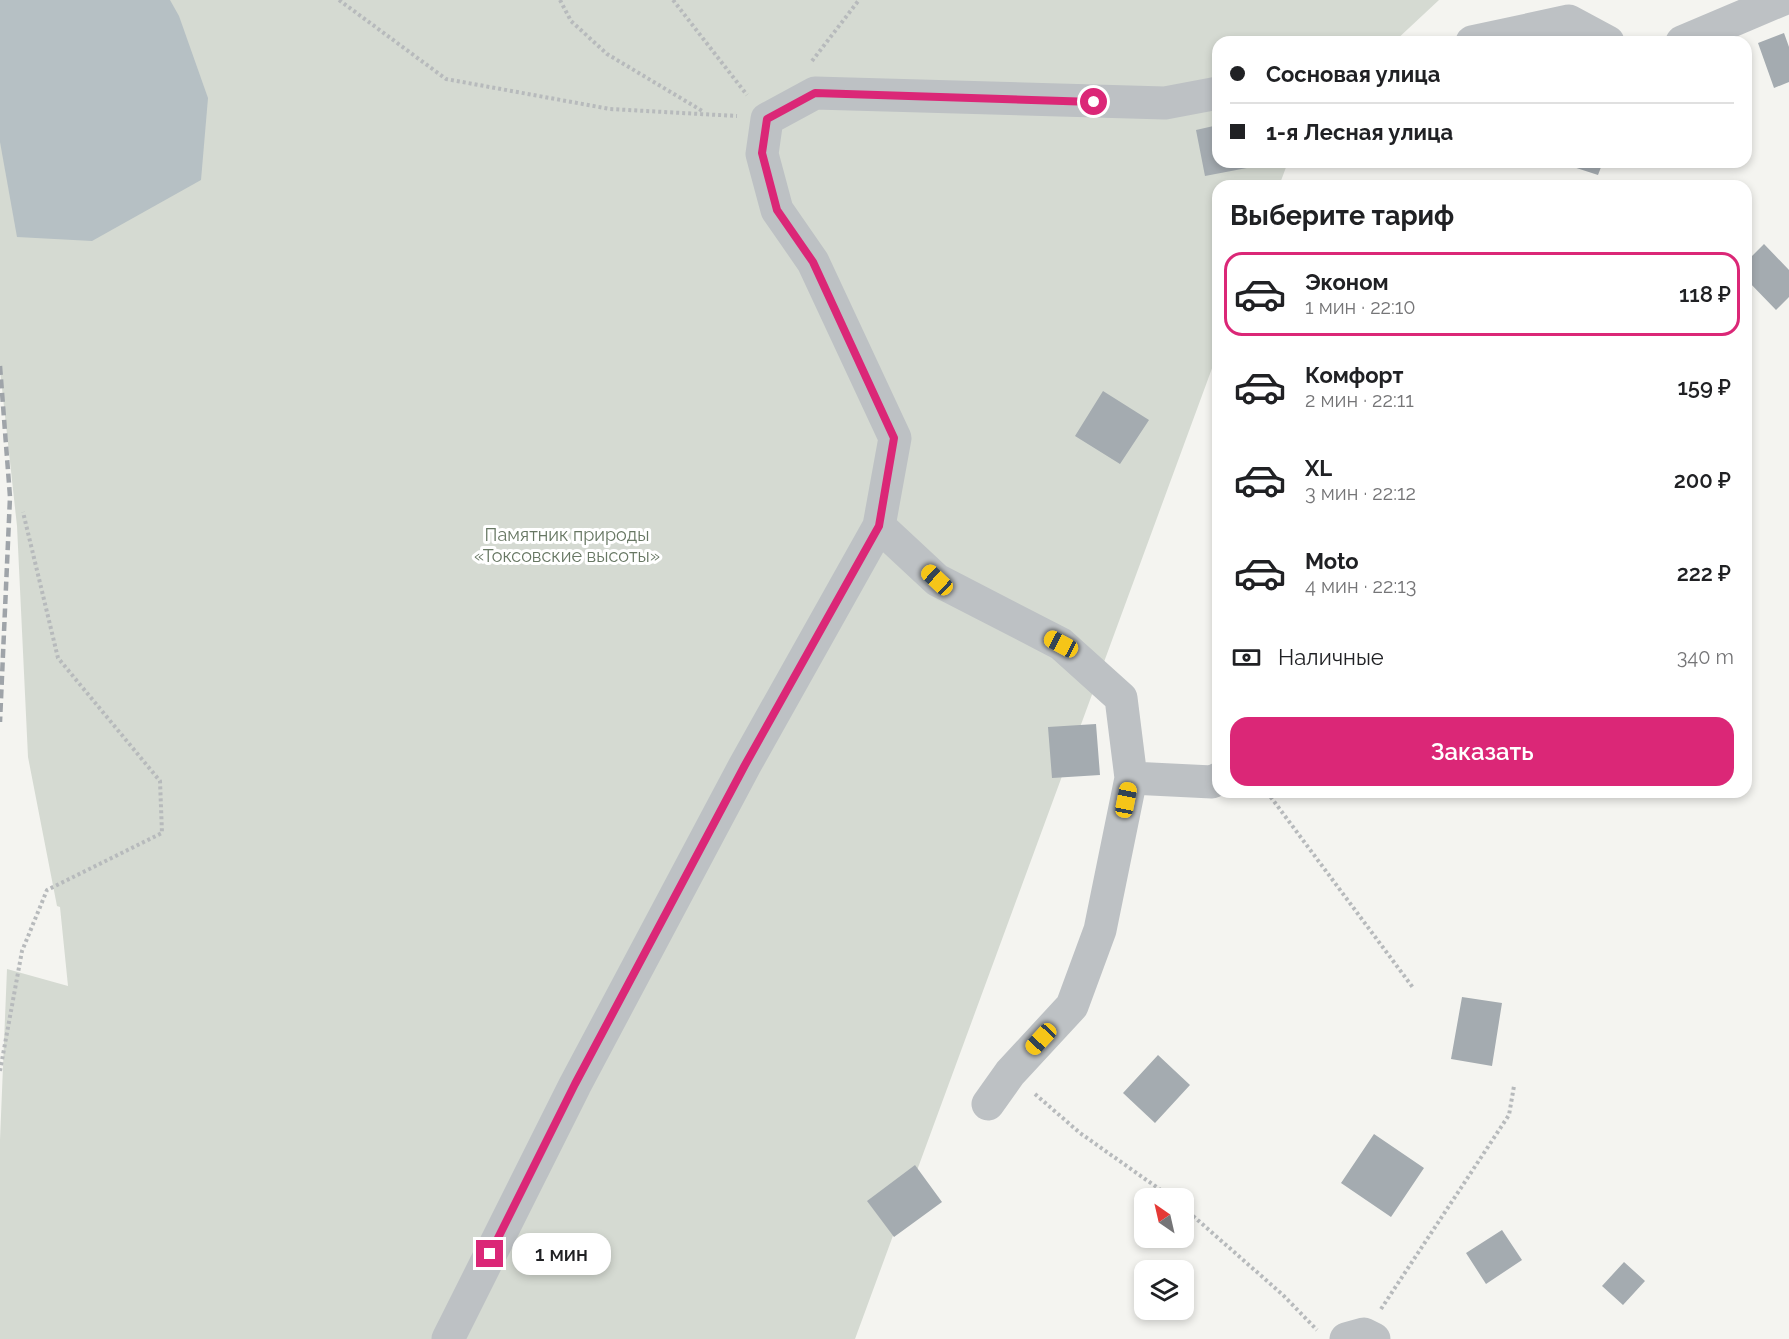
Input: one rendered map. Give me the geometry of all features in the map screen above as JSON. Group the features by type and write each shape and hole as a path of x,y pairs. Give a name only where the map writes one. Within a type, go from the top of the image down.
{"street":[{"path":"1696,36 1781,0"},
{"path":"1500,36 1569,21 1597,36"},
{"path":"448,1339 575,1084 745,765 879,526 894,438 813,262 777,210 762,153 767,119 815,93 1165,103 1212,94"},
{"path":"879,526 937,580 1061,644 1121,698 1131,778 1100,930 1072,1006 1010,1073 988,1104"},
{"path":"1131,778 1212,782"}],"path":[{"path":"339,0 446,79 610,110 705,112 767,119"},
{"path":"560,0 571,21 608,54 705,112"},
{"path":"673,0 726,71 767,119"},
{"path":"0,1071 22,951 46,890 162,833 160,781 58,658 23,512"},
{"path":"1271,798 1414,989"},
{"path":"1010,1073 1080,1133 1158,1188"},
{"path":"1194,1217 1283,1295 1351,1336 1509,1115 1514,1086"}],"green space":[{"name":"Памятник природы «Токсовские высоты»","path":"0,0 1439,0 1400,36 1212,36 1212,168 1286,168 1281,180 1212,180 1212,368 855,1339 0,1339 0,1140 7,969 68,986 60,907 57,906 28,757 17,526 0,370"}],"shaded area":[{"path":"0,0 170,0 179,16 208,98 201,180 92,241 17,237 0,142"}],"building":[{"path":"1784,33 1789,47 1789,82 1774,88 1758,43"},
{"path":"1212,126 1212,168 1247,168 1205,176 1196,130"},
{"path":"1576,168 1601,168 1598,175"},
{"path":"1764,244 1789,270 1789,297 1776,310 1752,285 1752,256"},
{"path":"1103,391 1149,420 1120,464 1075,436"},
{"path":"1096,724 1100,775 1052,778 1048,727"},
{"path":"1462,997 1502,1003 1492,1066 1451,1059"},
{"path":"1158,1055 1190,1085 1155,1123 1123,1093"},
{"path":"1374,1134 1424,1168 1391,1217 1341,1183"},
{"path":"915,1165 942,1202 894,1237 867,1201"},
{"path":"1502,1230 1522,1260 1486,1284 1466,1253"},
{"path":"1624,1262 1645,1281 1623,1305 1602,1286"}],"railway":[{"path":"0,366 10,497 0,722"}],"route":[{"path":"490,1254 575,1084 745,765 879,526 894,438 813,262 777,210 762,153 767,119 815,93 1094,102"}]}
